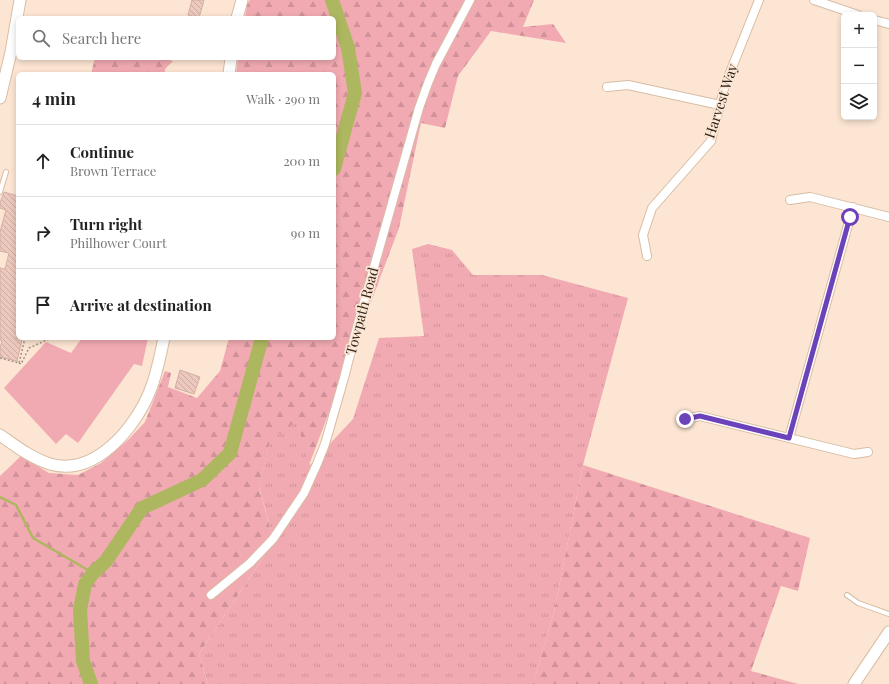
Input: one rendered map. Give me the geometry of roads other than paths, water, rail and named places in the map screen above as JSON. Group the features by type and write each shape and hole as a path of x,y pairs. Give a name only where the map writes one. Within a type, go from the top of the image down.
{"street":[{"path":"17,16 20,0"},
{"path":"238,16 242,0"},
{"name":"Towpath Road","path":"211,595 250,563 273,540 304,493 314,471 325,444 342,386 357,327 419,108 436,64 470,0"},
{"name":"Harvest Way","path":"647,256 643,235 652,208 711,141 725,85 759,0"},
{"path":"814,0 849,12"},
{"path":"877,21 889,24"},
{"path":"0,98 16,23"},
{"path":"229,72 231,60"},
{"path":"607,87 628,85 720,105"},
{"path":"790,200 810,197 889,217"},
{"path":"789,438 853,207"},
{"path":"0,435 30,455 51,464 61,466 81,464 102,454 116,444 141,411 151,390 164,340"},
{"path":"685,419 700,416 854,454 868,452"},
{"path":"854,684 889,632"}],"lane":[{"path":"0,192 6,172"},
{"path":"847,595 858,603 889,614"}],"waterway":[{"path":"332,0 348,48 355,93 336,162"},
{"path":"91,684 83,661 80,610 85,584 93,573 106,561 142,508 202,480 230,453 261,340"},
{"path":"0,497 16,505 33,538 93,573"}]}
